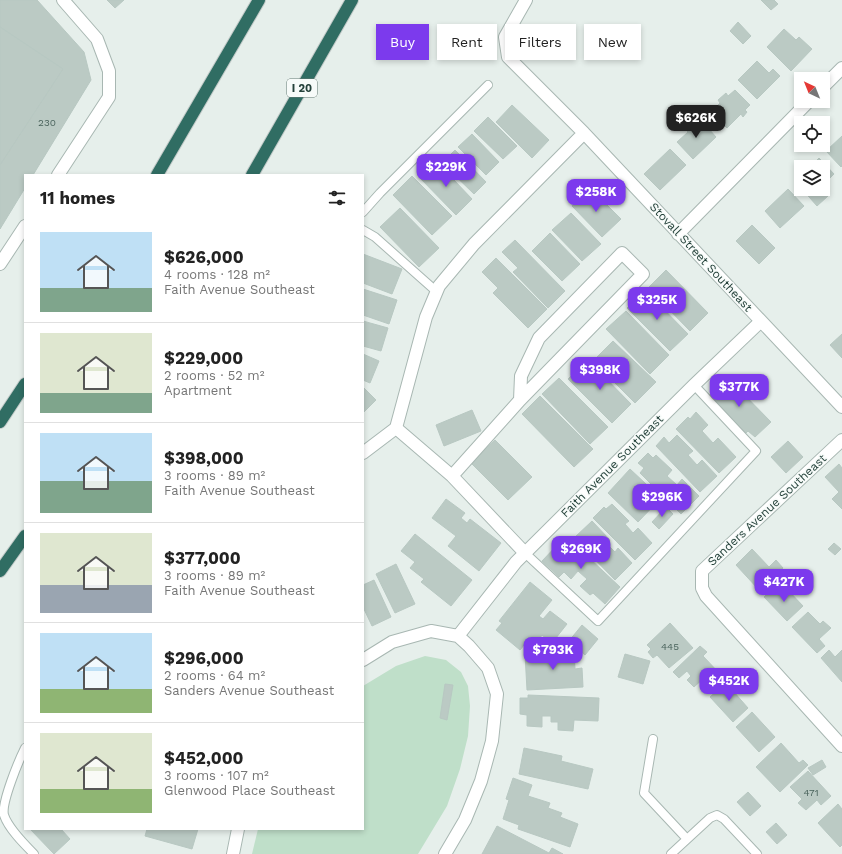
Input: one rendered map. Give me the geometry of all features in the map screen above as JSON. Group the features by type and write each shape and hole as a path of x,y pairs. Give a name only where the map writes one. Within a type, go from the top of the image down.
{"highway":[{"path":"245,25 253,0"},
{"path":"158,174 259,0"},
{"name":"I 20","path":"253,174 352,0"},
{"path":"0,422 24,386"},
{"path":"0,571 24,537"}],"street":[{"path":"59,174 109,97 109,71 97,39 63,0"},
{"name":"Stovall Street Southeast","path":"526,0 505,37 508,58 584,133 842,407"},
{"path":"830,80 842,68"},
{"path":"678,234 802,108"},
{"path":"364,452 396,428 426,317 439,286 474,244 584,133"},
{"path":"0,264 24,228"},
{"path":"452,476 520,400 643,274 622,253 539,338 521,376 520,400"},
{"name":"Faith Avenue Southeast","path":"458,636 516,562 694,384 761,321"},
{"path":"396,428 452,476 525,553"},
{"name":"Sanders Avenue Southeast","path":"842,440 702,571 702,588 706,596 842,746"},
{"path":"364,659 392,642 431,631 458,636 488,668 497,694 492,740 481,781 465,820 445,854"},
{"path":"232,854 238,830"}],"lane":[{"path":"364,211 488,85"},
{"path":"364,231 382,243 437,292"},
{"path":"525,553 598,621 756,451 694,384"},
{"path":"653,739 644,793 687,839"},
{"path":"24,750 7,793 4,814 14,833 34,854"},
{"path":"671,854 710,818 717,815 724,819 757,854"}],"green space":[{"path":"425,656 446,660 461,672 468,686 470,706 468,736 460,769 447,806 418,854 252,854 258,830 364,830 364,685 396,666"}],"building":[{"path":"0,0 37,0 84,52 91,80 34,174 24,174 24,190 0,229 0,165 63,69 0,27"},
{"path":"107,0 124,0 115,8"},
{"path":"761,0 774,0 778,4 771,10"},
{"path":"738,22 751,36 743,44 730,31"},
{"path":"0,27 63,69 0,165"},
{"path":"784,29 796,40 799,37 812,49 791,71 767,47"},
{"path":"757,61 769,73 773,69 780,76 757,99 738,80"},
{"path":"735,90 750,105 745,110 747,112 743,117 741,114 727,128 711,112 720,103 718,100 726,93 728,96"},
{"path":"512,105 549,140 532,158 496,122"},
{"path":"488,117 517,146 503,159 474,131"},
{"path":"701,120 716,137 693,159 677,142 688,132 685,129 693,122 696,125"},
{"path":"472,134 499,162 486,175 458,147"},
{"path":"842,136 841,167 827,152 830,152 830,147"},
{"path":"670,149 686,165 660,190 644,174"},
{"path":"455,150 486,182 474,194 442,163"},
{"path":"436,161 472,199 456,215 419,177"},
{"path":"830,170 834,174 830,178"},
{"path":"412,176 452,216 432,235 393,195"},
{"path":"590,188 621,219 602,237 572,206"},
{"path":"788,189 804,206 780,228 765,211"},
{"path":"808,196 828,196 817,206"},
{"path":"400,208 439,248 419,267 380,227"},
{"path":"571,213 601,244 582,261 552,230"},
{"path":"752,225 775,248 759,264 736,241"},
{"path":"550,233 580,264 562,281 532,251"},
{"path":"515,240 565,291 548,308 513,272 518,268 502,252"},
{"path":"364,254 402,269 392,294 364,283"},
{"path":"496,258 547,309 528,328 493,293 498,288 482,272"},
{"path":"666,270 708,313 690,331 648,288"},
{"path":"364,289 397,300 389,324 364,315"},
{"path":"645,290 688,334 670,351 627,308"},
{"path":"626,311 669,355 650,374 606,329"},
{"path":"364,321 388,328 381,351 364,346"},
{"path":"842,334 842,358 830,345"},
{"path":"613,341 656,382 635,403 593,361"},
{"path":"364,354 379,361 370,383 364,380"},
{"path":"588,360 631,404 612,423 568,379"},
{"path":"725,375 771,422 755,437 748,431 745,434 709,396 715,390 713,388"},
{"path":"559,378 608,427 590,444 542,394"},
{"path":"364,388 376,400 364,412"},
{"path":"540,396 593,449 574,467 522,414"},
{"path":"472,410 481,431 444,446 436,425"},
{"path":"696,412 708,425 702,431 713,443 718,438 736,457 719,473 676,429 688,417 690,419"},
{"path":"677,435 693,451 688,455 697,465 702,460 717,476 700,492 656,446 664,437 669,443"},
{"path":"495,440 532,477 508,500 471,463"},
{"path":"788,441 803,457 786,473 771,457"},
{"path":"648,453 653,458 656,455 672,470 667,476 677,485 682,479 699,496 681,514 640,473 644,468 638,463"},
{"path":"839,464 842,468 842,509 832,499 839,492 825,477"},
{"path":"630,469 661,498 638,522 608,493"},
{"path":"446,499 465,513 461,518 467,523 470,519 501,543 479,571 448,546 456,536 432,518"},
{"path":"612,504 629,521 625,524 633,533 638,528 652,543 635,560 593,518 604,507 606,509"},
{"path":"666,507 673,514 659,529 652,522"},
{"path":"592,521 610,540 607,544 615,552 618,548 632,563 615,580 574,538"},
{"path":"415,534 472,580 451,606 421,582 424,579 410,568 415,562 401,551"},
{"path":"562,540 567,545 571,541 620,587 605,604 593,593 590,595 580,586 587,579 578,571 571,579 564,572 559,577 542,561"},
{"path":"834,543 841,549 835,555 828,549"},
{"path":"752,549 769,567 776,560 783,568 759,590 736,565"},
{"path":"396,564 415,604 395,613 376,574"},
{"path":"374,580 391,617 372,626 364,609 364,585"},
{"path":"530,582 552,600 539,616 543,619 550,611 567,624 552,643 542,635 534,646 528,640 520,650 496,630 502,623 499,621"},
{"path":"785,587 803,606 787,621 764,597 774,588 779,593"},
{"path":"808,612 820,624 823,621 831,628 819,639 825,646 817,653 792,627"},
{"path":"670,623 693,648 669,668 657,655 653,658 648,652 651,649 647,645"},
{"path":"582,625 598,639 585,655 569,641"},
{"path":"700,646 707,652 703,656 720,674 711,683 705,677 694,687 687,680 691,676 687,671 679,678 673,672"},
{"path":"829,650 835,657 842,650 842,682 821,658"},
{"path":"574,651 575,669 582,668 583,687 527,690 525,654"},
{"path":"625,654 650,661 643,684 618,677"},
{"path":"726,683 748,708 733,722 710,697"},
{"path":"445,684 453,685 447,720 440,718"},
{"path":"528,695 599,698 598,721 574,720 573,731 558,730 558,722 551,722 551,716 542,716 542,727 527,726 527,715 520,714 520,698 528,698"},
{"path":"752,712 775,737 759,752 736,727"},
{"path":"781,743 799,763 803,760 808,765 780,792 756,767"},
{"path":"524,748 562,756 561,761 593,769 588,789 519,774"},
{"path":"822,760 826,767 813,775 808,768"},
{"path":"808,771 831,796 821,805 817,800 806,810 798,803 802,799 790,787"},
{"path":"513,778 532,785 528,796 550,803 548,808 562,813 560,817 578,824 570,847 518,829 519,825 503,819 509,800 506,799"},
{"path":"748,792 761,806 750,816 737,802"},
{"path":"838,804 842,809 842,845 840,847 818,823"},
{"path":"776,823 787,835 777,844 766,832"},
{"path":"497,826 549,853 552,848 563,854 482,854"},
{"path":"31,830 62,830 70,839 54,854"},
{"path":"147,830 198,830 192,849 145,836"}]}
